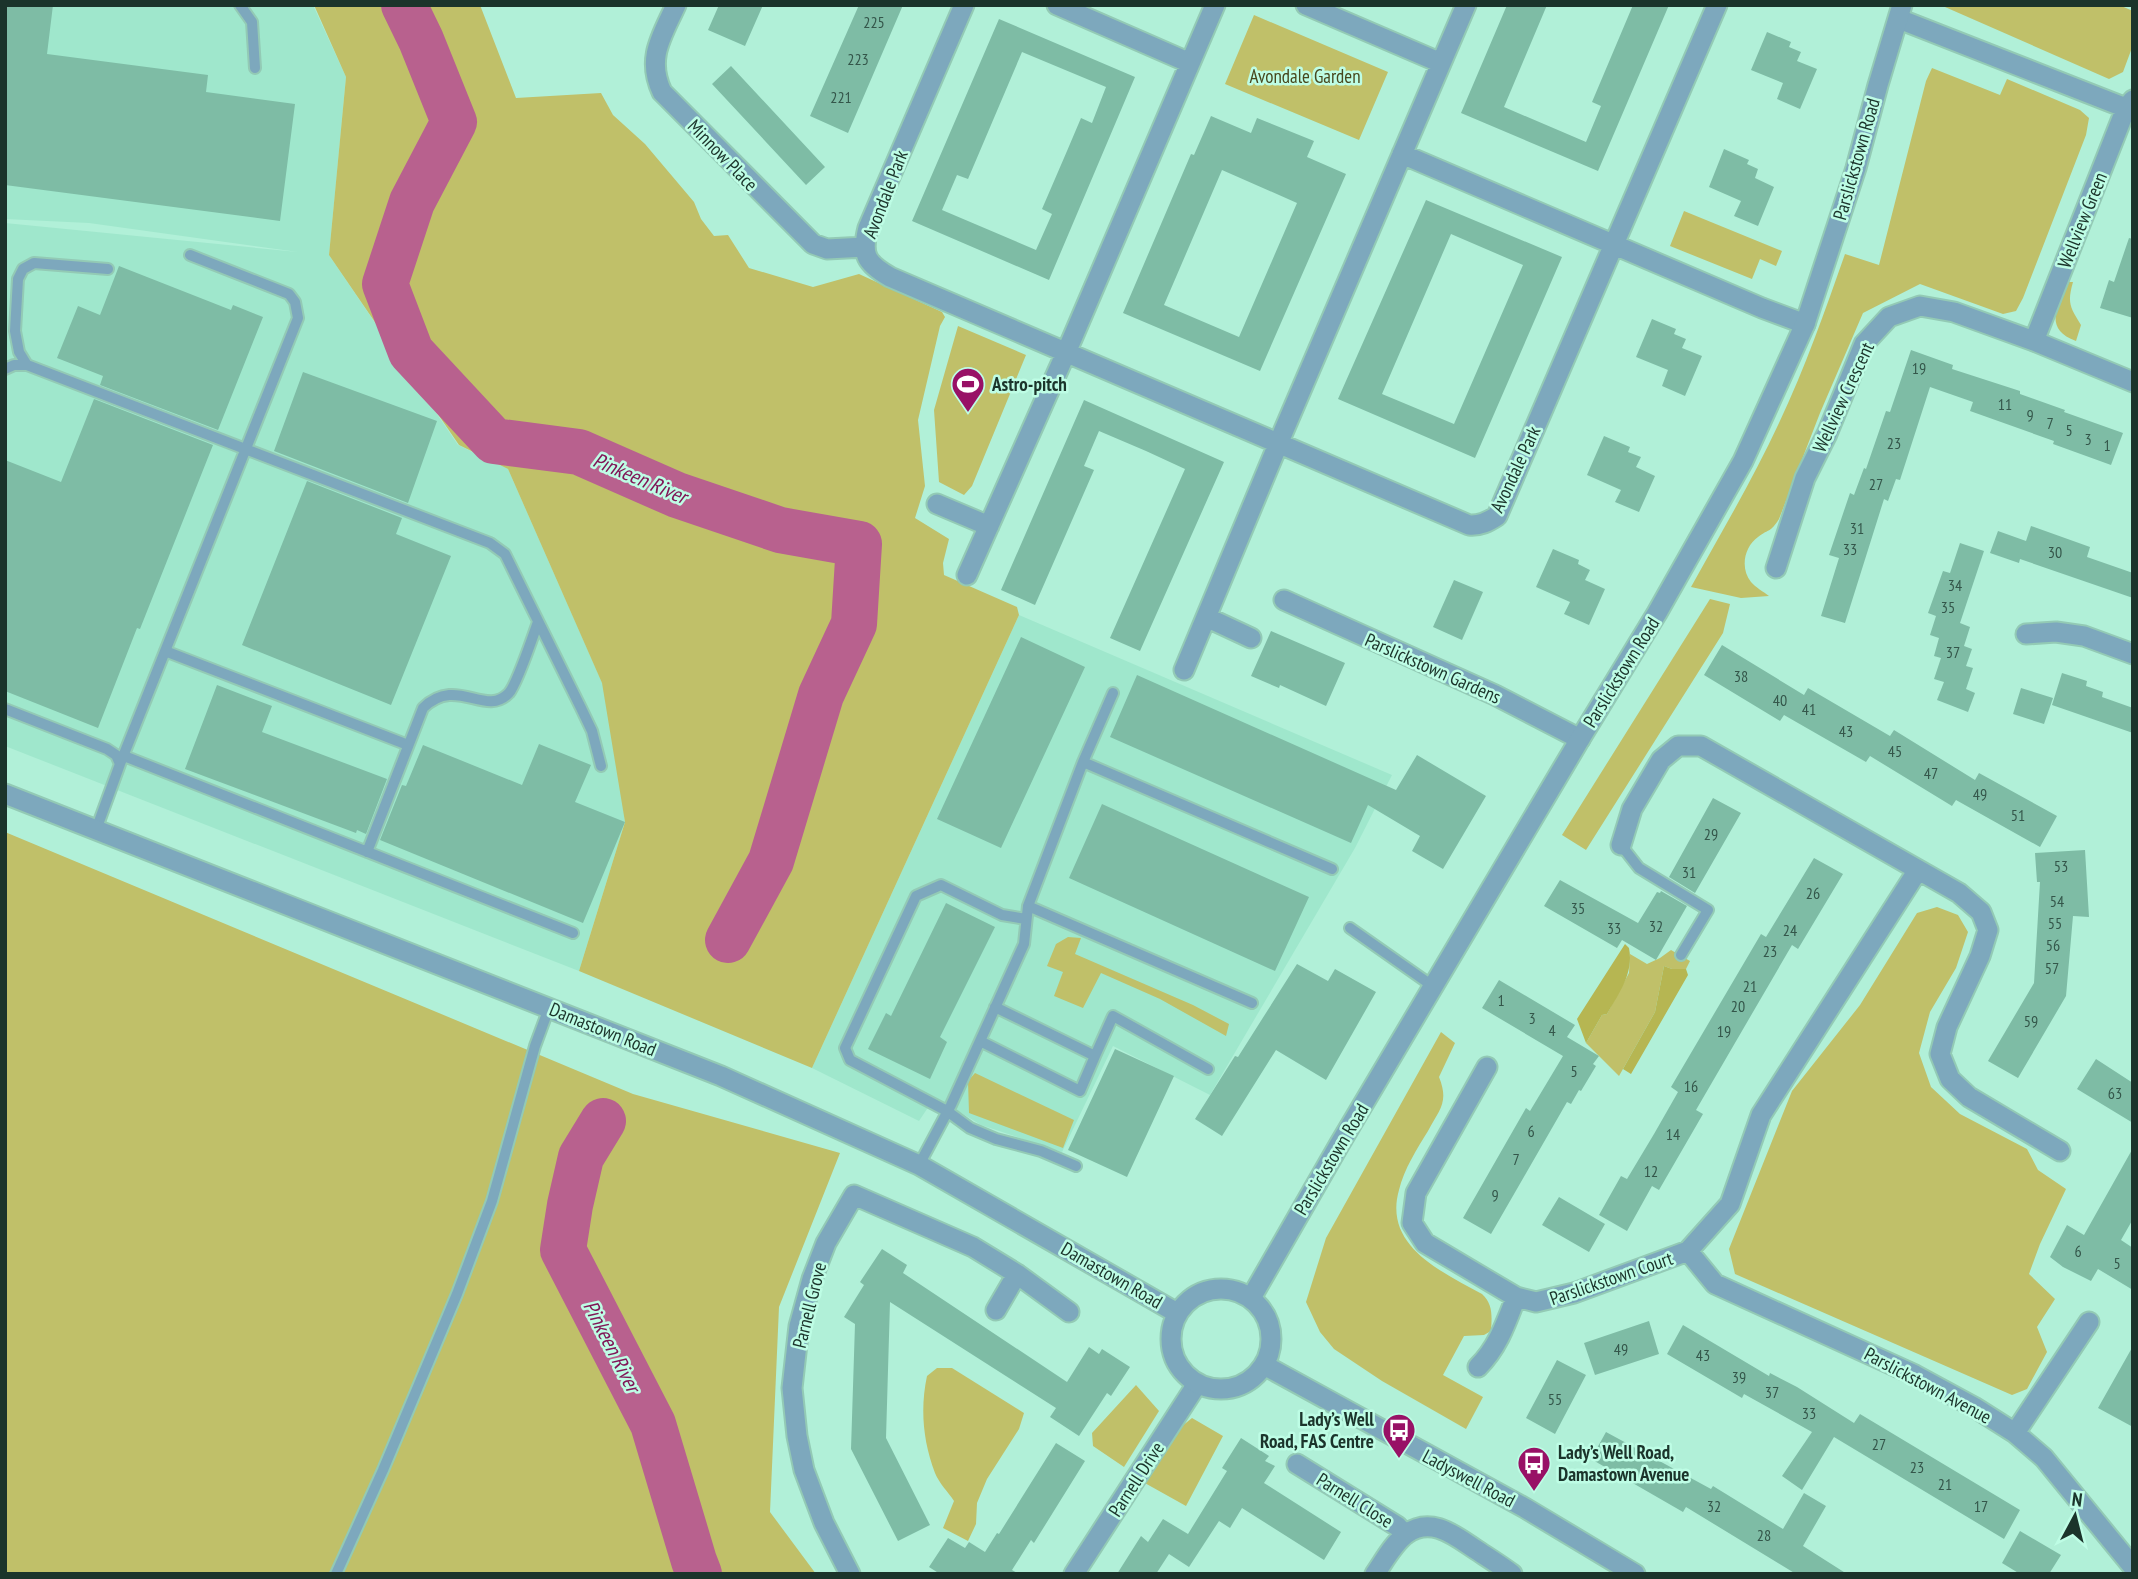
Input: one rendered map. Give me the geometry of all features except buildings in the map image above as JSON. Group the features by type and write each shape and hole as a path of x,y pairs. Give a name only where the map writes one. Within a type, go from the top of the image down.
{"street":[{"name":"Minnow Place","path":"676,5 656,50 656,78 662,92 813,244 827,249 864,247"},
{"name":"Avondale Park","path":"964,5 868,228 864,252 869,261 890,277 1469,525 1488,522 1497,516 1717,5"},
{"path":"1057,5 1190,63"},
{"path":"967,575 1215,5"},
{"path":"1307,5 1441,63"},
{"path":"1184,670 1466,5"},
{"path":"1901,12 2129,104"},
{"name":"Parslickstown Road","path":"1251,1298 1339,1144 1657,613 1744,461 1805,324 1856,168 1901,12"},
{"name":"Wellview Green","path":"2034,341 2129,104"},
{"path":"1402,154 1805,324"},
{"name":"Wellview Crescent","path":"1776,568 1805,478 1827,434 1864,344 1889,317 1920,306 1954,312 2034,341 2133,382"},
{"path":"937,504 989,526"},
{"name":"Parslickstown Gardens","path":"1284,600 1495,695 1580,739"},
{"path":"1206,617 1251,638"},
{"path":"2026,634 2056,632 2084,636 2133,654"},
{"path":"1621,845 1632,809 1661,760 1678,746 1701,746 1959,893 1980,912 1988,930 1980,956 1947,1027 1940,1054 1950,1079 1969,1097 2060,1152"},
{"name":"Damastown Road","path":"5,794 721,1076 919,1165 1177,1312"},
{"name":"Parslickstown Court","path":"1487,1067 1416,1193 1412,1223 1425,1243 1516,1297 1536,1302 1574,1293 1688,1251 1730,1204 1761,1115 1918,870"},
{"name":"Parnell Grove","path":"850,1574 824,1523 804,1470 792,1388 799,1326 812,1279 826,1242 854,1195 973,1247 1017,1274 1069,1312"},
{"name":"Parslickstown Avenue","path":"1688,1251 1715,1284 1915,1375 2015,1433 2044,1458 2133,1567"},
{"path":"996,1310 1017,1274"},
{"path":"1211,1289 1232,1290 1251,1298 1264,1312 1271,1329 1271,1348 1264,1365 1251,1379 1234,1388 1215,1389 1197,1384 1181,1370 1172,1352 1171,1332 1177,1312 1192,1297 1211,1289"},
{"path":"1478,1367 1490,1356 1499,1342 1516,1297"},
{"path":"2015,1433 2089,1322"},
{"name":"Ladyswell Road","path":"1264,1365 1525,1508 1635,1574"},
{"name":"Parnell Drive","path":"1074,1574 1197,1384"},
{"name":"Parnell Close","path":"1297,1465 1397,1526 1405,1535 1375,1574"},
{"path":"1405,1535 1417,1528 1429,1526 1446,1529 1512,1574"}],"lane":[{"path":"240,5 252,22 255,68"},
{"path":"96,830 298,318 295,302 289,294 190,255"},
{"path":"27,365 19,352 15,331 18,279 23,269 34,263 108,269"},
{"path":"5,369 14,365 27,365 490,543 505,554 592,731 601,766"},
{"path":"367,852 423,708 433,698 452,693 489,702 501,700 511,691 538,622"},
{"path":"165,651 408,744"},
{"path":"919,1165 947,1111 1024,944 1028,906 1083,762 1113,694"},
{"path":"5,709 107,749 122,760 573,933"},
{"path":"1083,762 1332,869"},
{"path":"1621,845 1639,869 1708,909 1681,955"},
{"path":"1026,919 1002,915 941,885 916,896 845,1048 850,1060 947,1111 970,1128 1041,1151 1076,1166"},
{"path":"1028,906 1252,1003"},
{"path":"1350,928 1434,987"},
{"path":"995,1007 1095,1056"},
{"path":"336,1574 383,1470 492,1201 535,1046 549,1008"},
{"path":"980,1041 1080,1091 1113,1016 1208,1069"}],"shaded area":[{"path":"5,5 313,5 346,77 329,255 458,445 508,469 611,703 625,822 579,971 5,746 5,223 298,252 89,223 5,219"},
{"path":"1019,615 1392,775 1355,848 1210,1095 1113,1046 1062,1152 981,1125 935,1097 919,1121 812,1068"},
{"path":"1625,944 1629,948 1630,957 1624,982 1607,1014 1602,1015 1586,1043 1577,1019"},
{"path":"1664,966 1686,969 1688,975 1631,1074 1623,1069 1655,1012"}],"green space":[{"path":"314,5 480,5 516,98 601,93 613,115 645,144 694,202 701,219 714,236 728,235 749,268 813,287 859,274 942,312 945,317 940,326 918,420 925,486 915,518 949,539 943,563 944,575 1017,607 1019,615 812,1068 579,971 625,822 602,683 508,469 459,445 329,255 346,77"},
{"path":"2119,5 2133,11 2133,45 2123,72 2109,79 1945,7"},
{"name":"Avondale Garden","path":"1254,15 1388,72 1359,140 1225,84"},
{"path":"1932,68 2000,95 2007,79 2080,110 2089,118 2086,135 2023,298 2016,311 2003,314 1920,284 1863,313 1779,519 1772,528 1753,541 1745,558 1745,570 1753,584 1769,596 1741,598 1691,587 1779,423 1806,360 1845,254 1879,265 1926,81"},
{"path":"1684,211 1782,251 1776,266 1760,259 1752,279 1670,246"},
{"path":"2069,282 2073,282 2071,305 2081,325 2076,341 2059,330 2056,323 2057,308"},
{"name":"Astro-pitch","path":"958,326 1026,355 972,486 964,495 939,482 934,410"},
{"path":"1710,599 1730,604 1723,633 1586,850 1562,835"},
{"path":"5,832 633,1094 840,1153 779,1307 770,1512 816,1574 5,1574"},
{"path":"1937,907 1958,915 1968,932 1956,968 1930,1012 1919,1053 1931,1087 1960,1114 2027,1149 2038,1170 2066,1189 2029,1274 2055,1299 2037,1327 2047,1352 2027,1389 2012,1395 1735,1274 1729,1249 1792,1091 1860,1005 1917,913"},
{"path":"1068,937 1081,938 1075,954 1193,1005 1229,1024 1226,1036 1160,999 1101,973 1083,1008 1054,996 1063,972 1047,966 1056,944"},
{"path":"1671,950 1690,961 1686,969 1664,966 1655,1012 1619,1076 1586,1043 1602,1015 1607,1014 1629,973 1630,954 1647,964"},
{"path":"1441,1032 1455,1043 1439,1077 1443,1093 1442,1105 1404,1174 1396,1210 1400,1227 1408,1242 1420,1255 1482,1294 1490,1306 1491,1331 1484,1335 1464,1336 1443,1375 1483,1397 1466,1429 1382,1381 1334,1349 1320,1332 1306,1302 1326,1238"},
{"path":"975,1073 1074,1120 1063,1148 969,1113 968,1081"},
{"path":"937,1368 952,1368 1024,1413 1019,1429 987,1479 977,1503 976,1524 968,1541 943,1528 954,1501 935,1473 925,1437 923,1413 927,1376"},
{"path":"1136,1385 1159,1411 1124,1467 1093,1446 1092,1433"},
{"path":"1192,1418 1223,1436 1186,1506 1143,1482 1176,1431"}],"waterway":[{"name":"Pinkeen River","path":"404,5 454,122 412,202 385,284 411,352 494,441 579,452 677,495 780,530 859,544 854,624 821,695 771,861 728,940"},
{"name":"Pinkeen River","path":"603,1121 581,1157 563,1250 653,1424 699,1574"}],"place":[{"name":"Astro-pitch","path":"968,414"},
{"name":"Lady’s Well Road, FAS Centre","path":"1399,1460"},
{"name":"Lady’s Well Road, Damastown Avenue","path":"1534,1493"}]}
